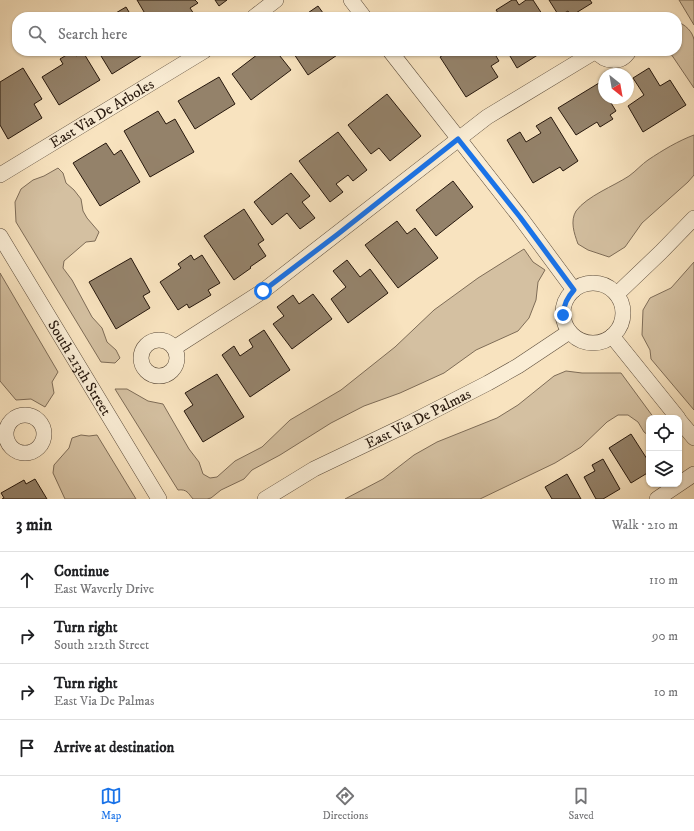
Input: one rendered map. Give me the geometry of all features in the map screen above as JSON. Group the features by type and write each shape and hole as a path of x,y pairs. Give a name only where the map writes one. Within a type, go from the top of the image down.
{"street":[{"path":"260,12 276,0"},
{"path":"351,0 360,12"},
{"name":"East Via De Arboles","path":"0,175 196,56"},
{"path":"394,56 520,217 574,290"},
{"path":"174,348 263,291 487,117 588,56"},
{"path":"600,56 611,61 624,56"},
{"path":"617,294 694,218"},
{"name":"South 213th Street","path":"0,236 159,499"},
{"path":"596,283 611,289 617,294 623,312 622,322 618,330 612,336 603,342 594,344 576,339 569,332 564,324 564,305 574,290 581,286 596,283"},
{"name":"East Via De Palmas","path":"264,499 314,469 488,383 569,332"},
{"path":"612,336 675,415"},
{"path":"682,424 694,438"},
{"path":"657,499 694,474"}],"shaded area":[{"path":"679,0 694,0 694,25"},
{"path":"682,24 692,34 694,40 694,88 672,56 682,56"},
{"path":"694,135 694,175 642,223 625,247 609,257 588,250 578,244 574,231 573,219 576,211 581,206 594,196 629,176 659,153"},
{"path":"58,168 63,173 66,183 81,199 83,211 99,232 95,241 86,242 64,261 63,268 72,280 92,317 102,328 107,342 116,350 120,358 115,363 101,362 16,222 15,202 21,189 33,180"},
{"path":"524,249 533,262 545,270 538,282 536,300 529,318 518,331 476,350 444,373 400,393 364,406 331,423 280,455 252,470 244,479 221,490 211,498 193,499 185,491 178,490 115,389 127,389 148,401 163,404 189,449 199,462 203,474 210,478 217,477 235,461 262,447 290,420 341,390 395,347 434,310 478,278"},
{"path":"694,262 694,410 651,359 650,350 642,335 643,310 650,298 671,288"},
{"path":"0,273 58,372 52,382 54,393 45,407 31,399 16,400 0,381"},
{"path":"566,371 582,373 621,373 652,415 646,415 646,434 638,422 628,415 618,415 607,422 581,447 555,463 480,499 345,499 383,479 414,455 437,442 497,418 518,405 554,376"},
{"path":"81,435 97,435 136,499 65,499 53,473 54,465 69,448 72,438"}],"building":[{"path":"137,0 195,0 198,3 190,8 193,12 144,12"},
{"path":"215,0 227,0 219,6"},
{"path":"512,0 516,0 519,5 526,0 533,0 541,12 497,12 496,10"},
{"path":"549,0 590,0 592,3 577,12 556,12"},
{"path":"318,6 322,12 309,12"},
{"path":"126,7 129,12 118,12"},
{"path":"65,56 85,56 100,80 59,105 42,77 63,64 60,59"},
{"path":"101,56 141,56 112,74"},
{"path":"255,56 280,56 291,70 251,100 232,74"},
{"path":"295,56 336,56 308,75"},
{"path":"496,56 499,61 491,66 498,77 466,97 440,57"},
{"path":"510,56 536,56 517,68"},
{"path":"23,68 42,99 34,104 42,118 8,139 0,125 0,82"},
{"path":"649,68 660,86 670,80 686,105 643,132 628,106 634,104 634,102 644,95 634,77"},
{"path":"219,77 235,104 195,129 178,101"},
{"path":"598,84 598,104 612,104 616,111 610,115 613,119 600,127 597,122 576,135 558,108"},
{"path":"387,94 421,136 390,161 379,148 371,154 348,125"},
{"path":"158,111 166,124 175,119 194,152 150,177 124,131"},
{"path":"551,117 578,161 563,171 560,167 533,183 507,140 520,132 526,142 541,133 536,126"},
{"path":"338,132 367,170 353,181 348,175 336,184 343,192 330,202 299,161"},
{"path":"106,143 114,155 121,150 140,182 100,206 73,163"},
{"path":"291,173 310,196 302,202 315,218 300,229 287,213 272,225 254,202"},
{"path":"453,181 473,207 436,236 416,210"},
{"path":"244,209 264,240 258,244 266,256 234,280 204,236"},
{"path":"397,221 407,234 415,228 438,258 398,288 365,245"},
{"path":"191,255 194,260 202,255 220,283 208,290 211,295 189,308 187,304 178,310 160,282 181,268 178,264"},
{"path":"131,258 150,292 143,296 150,308 116,329 89,282"},
{"path":"347,260 360,277 370,269 388,293 348,323 331,299 346,287 333,271"},
{"path":"313,294 332,319 292,349 273,324 284,316 277,307 293,295 299,304"},
{"path":"264,330 290,370 250,397 222,355 234,346 240,356 253,347 249,340"},
{"path":"217,374 244,417 203,442 184,411 193,405 185,393"},
{"path":"631,434 646,457 646,474 631,483 609,448"},
{"path":"603,459 620,489 603,499 596,499 584,477 595,471 592,465"},
{"path":"567,474 581,499 552,499 545,487"},
{"path":"35,479 47,499 2,499 4,498 1,493 24,480 26,484"}],"route":[{"path":"263,291 458,139 520,217 574,290 564,305 563,315"}]}
